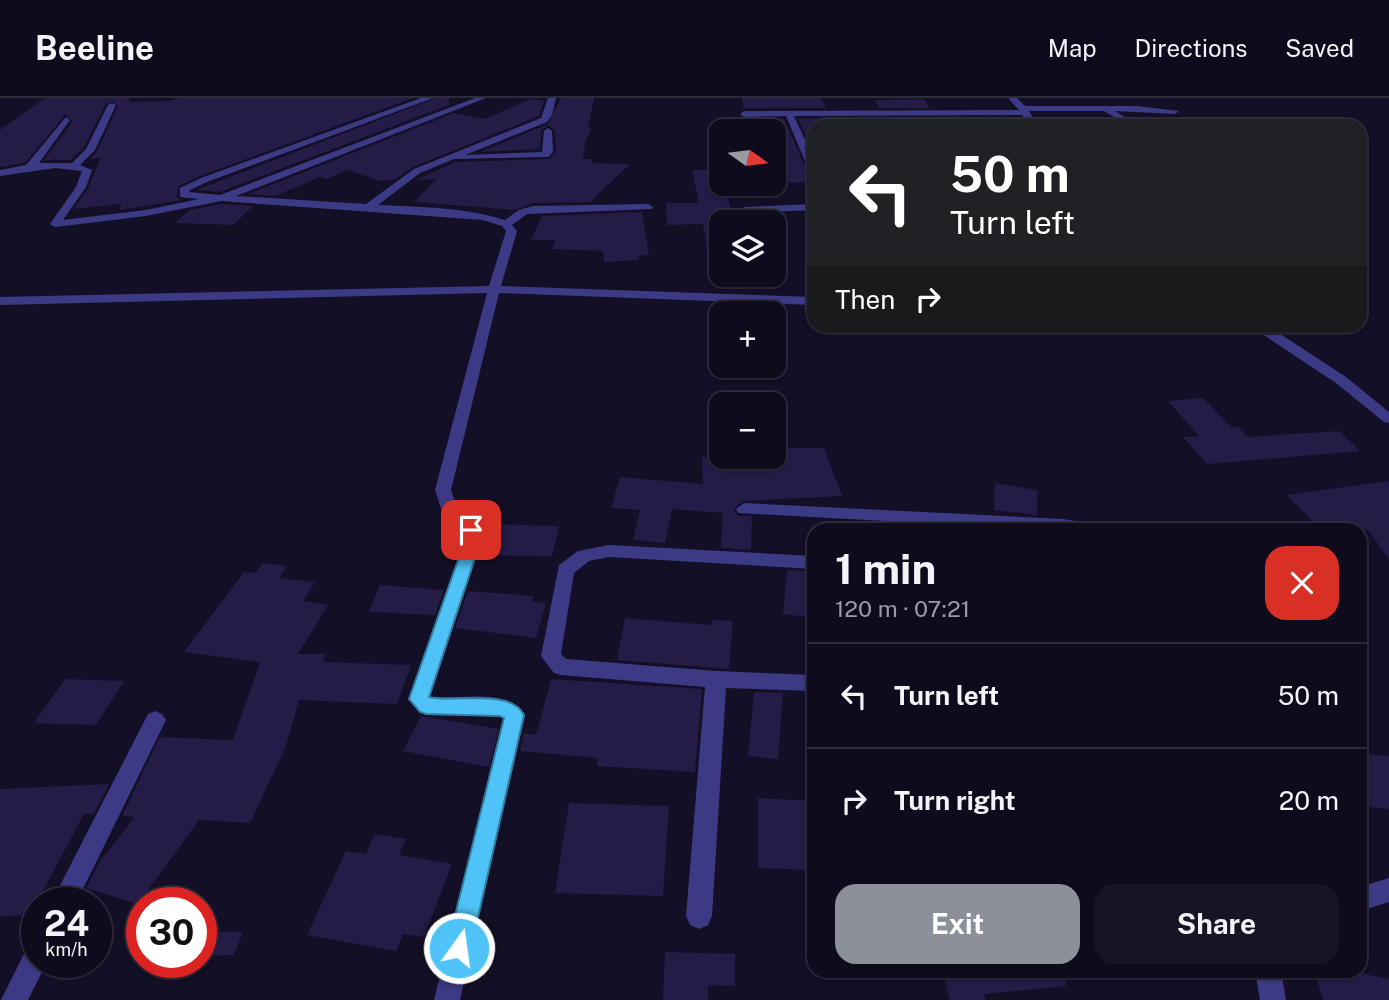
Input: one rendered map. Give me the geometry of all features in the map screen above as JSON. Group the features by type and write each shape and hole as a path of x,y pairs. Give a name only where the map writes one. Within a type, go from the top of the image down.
{"street":[{"path":"429,98 204,180 185,188 184,195 485,216 506,224 512,231 503,253 443,490 450,514 471,530 471,546 419,699 426,706 503,708 515,715 447,1000"},
{"path":"0,173 55,164 75,165 87,170 81,187 55,224 146,213 221,198 482,98"},
{"path":"370,206 416,171 544,120 552,98"},
{"path":"1012,98 1030,119"},
{"path":"75,165 90,150 112,105"},
{"path":"1105,108 1123,119"},
{"path":"744,114 1105,108 1175,111"},
{"path":"789,114 807,154"},
{"path":"29,168 66,120"},
{"path":"446,158 545,155 548,152 548,131"},
{"path":"506,224 523,212 533,209 648,207"},
{"path":"745,210 807,207"},
{"path":"0,301 494,289 807,301"},
{"path":"1271,333 1341,380 1389,419"},
{"path":"744,509 1023,523"},
{"path":"807,563 609,551 584,556 565,570 551,656 561,667 807,683"},
{"path":"699,916 716,679"},
{"path":"71,887 155,720"},
{"path":"1367,897 1389,890"},
{"path":"14,1000 25,978"}],"building":[{"path":"45,98 129,98 130,102 169,101 180,98 413,98 200,176 179,186 177,197 182,200 120,210 121,204 74,209 88,188 101,158 90,159 97,151 118,106 113,101 106,104 84,147 71,160 44,160 72,122 66,114 25,163 0,167 0,130"},
{"path":"436,98 449,98 449,105 220,192 196,190"},
{"path":"532,98 544,101 539,116 413,167 394,180 380,181 347,170 327,179 320,177 275,196 248,194 454,113 485,119"},
{"path":"561,98 594,98 588,128 591,128 582,159 592,159 592,163 630,164 590,202 533,203 515,210 414,202 437,179 416,180 455,162 550,159 556,152 555,131 548,125 541,131 540,149 480,152 548,124"},
{"path":"742,98 821,98 826,108 744,108"},
{"path":"924,99 930,108 879,108 875,100"},
{"path":"832,118 832,119 807,119 807,138 798,119"},
{"path":"886,118 938,119 886,119"},
{"path":"786,124 803,162 807,165 807,182 786,183"},
{"path":"692,170 709,170 709,196 728,196 730,210 709,210 709,266 703,224 667,225 666,203 699,203"},
{"path":"221,204 253,206 233,225 175,223 190,210"},
{"path":"642,212 649,255 639,256 639,260 604,262 603,251 552,249 555,240 531,240 542,216"},
{"path":"1203,398 1231,427 1238,427 1248,437 1339,431 1360,451 1207,464 1183,437 1199,436 1168,401"},
{"path":"786,448 824,448 842,496 742,501 734,510 738,516 752,516 751,550 721,548 723,513 672,509 665,543 633,540 640,510 611,508 620,477 703,484 702,457 709,457 709,469 786,469"},
{"path":"1389,481 1389,559 1367,530 1367,523 1315,523 1286,495"},
{"path":"995,483 1037,490 1037,515 994,510"},
{"path":"486,524 559,526 552,556 480,555"},
{"path":"263,563 287,566 279,578 315,582 303,601 328,605 298,654 326,654 323,662 411,665 397,704 299,700 286,746 250,823 199,820 150,887 126,887 126,900 112,896 112,887 87,887 100,861 135,817 122,816 160,737 233,740 260,662 184,652 244,572 255,573"},
{"path":"787,570 807,571 807,617 783,614"},
{"path":"380,585 444,590 435,615 369,612"},
{"path":"468,591 534,596 532,602 546,603 536,638 455,628"},
{"path":"625,618 712,625 713,620 733,621 729,669 617,660"},
{"path":"65,679 124,681 96,725 34,723"},
{"path":"551,679 702,689 695,772 597,766 598,758 520,751 524,733 536,735"},
{"path":"754,692 783,693 778,759 748,756"},
{"path":"421,716 499,729 489,767 403,751"},
{"path":"1367,754 1389,756 1389,809 1368,807"},
{"path":"109,784 94,814 84,814 45,887 21,887 21,915 0,916 0,789"},
{"path":"758,798 807,801 807,870 758,868"},
{"path":"569,803 669,806 663,896 555,893"},
{"path":"375,834 406,839 399,855 452,864 424,937 403,934 396,951 307,935 346,851 366,854"},
{"path":"217,932 243,932 234,955 217,956"},
{"path":"665,952 735,954 735,986 708,985 708,1000 663,1000"},
{"path":"1367,975 1389,979 1389,1000 1323,1000 1316,978 1367,978"},
{"path":"944,978 1065,978 1066,986 984,994 986,1000 950,1000"}],"route":[{"path":"459,948 515,715 503,708 426,706 419,699 471,546 471,530"}]}
